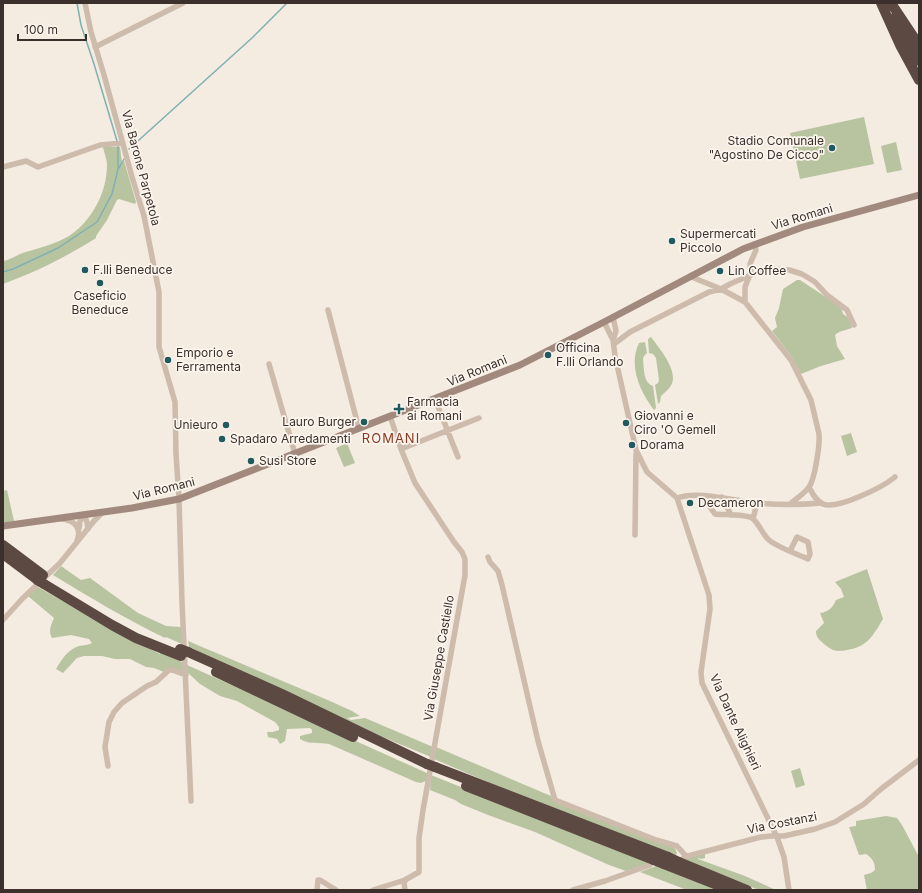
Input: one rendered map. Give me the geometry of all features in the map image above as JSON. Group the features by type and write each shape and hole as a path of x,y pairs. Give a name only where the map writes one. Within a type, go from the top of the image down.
{"highway":[{"path":"881,3 900,45 919,80"},
{"path":"886,3 919,61"},
{"path":"891,3 919,45"},
{"path":"3,546 43,579"},
{"path":"3,554 112,625 136,638 184,654 431,769 652,863 682,859 747,890"},
{"path":"431,769 666,861 730,890"}],"street":[{"name":"Via Barone Parpetola","path":"85,3 95,47 144,216 156,277 160,311 160,352 175,402 191,801"},
{"path":"95,47 184,3"},
{"path":"3,167 26,162 38,167 100,145 123,143"},
{"name":"Via Romani","path":"3,526 156,504 179,499 520,365 754,244 803,227 919,195"},
{"path":"745,302 745,287 751,272 751,260 756,250 754,244"},
{"path":"614,342 630,332 709,292 721,289 760,271 773,268 789,270 802,274 815,282 827,295 847,310 854,325"},
{"path":"692,275 694,278 721,289 745,302 791,360 811,400 816,416 820,440 816,463 809,487 790,504"},
{"path":"328,310 359,429"},
{"path":"613,317 616,331 614,342"},
{"path":"604,322 614,342 618,370 636,450 635,535"},
{"path":"616,331 630,332"},
{"path":"269,364 294,454"},
{"path":"435,399 458,458"},
{"name":"Via Giuseppe Castiello","path":"373,890 406,879 419,872 419,838 423,810 465,575 465,559 462,552 415,482 401,449 390,416"},
{"path":"401,449 479,418"},
{"path":"636,450 647,472 677,498 688,495 757,503 807,505 821,503 830,505 844,502 885,485 895,477"},
{"path":"809,487 821,503"},
{"path":"702,496 715,514 731,516 744,515 753,519 763,534 770,541 790,551"},
{"name":"Via Dante Alighieri","path":"677,498 709,595 710,609 701,678 777,837 784,857 789,890"},
{"path":"722,498 731,516"},
{"path":"753,519 757,503"},
{"path":"3,620 22,599 60,563 103,512"},
{"path":"84,515 87,522 87,530"},
{"path":"77,543 80,521 84,515"},
{"path":"57,519 65,519 73,523 76,525 79,532"},
{"path":"488,557 490,562 498,571 502,585 538,741 554,799 656,840 677,846 682,859"},
{"path":"108,766 105,747 109,722 114,712 122,703 147,686 156,682 170,670 186,675"},
{"name":"Via Costanzi","path":"682,859 761,837 777,837 815,829 835,822 864,804 919,760"},
{"path":"573,890 602,882 652,863"},
{"path":"405,890 404,883 406,879"},
{"path":"317,890 318,880 337,890 342,890"}],"green space":[{"name":"Stadio Comunale \"Agostino De Cicco\"","path":"864,117 874,164 800,179 790,133"},
{"path":"896,142 902,170 887,173 881,146"},
{"path":"103,147 120,147 122,163 124,161 136,202 135,204 119,199 117,200 96,238 51,264 3,284 3,261 64,239 77,230 91,214 101,195 106,175 107,163"},
{"path":"797,280 800,280 841,307 843,314 849,318 852,328 839,332 835,335 837,346 845,359 801,374 792,357 772,331 777,327 775,318 783,289"},
{"path":"651,337 668,361 673,375 673,381 670,387 661,396 658,404 655,385 659,380 656,358 653,354 649,353 648,339"},
{"path":"645,342 647,353 643,359 644,370 647,382 653,386 656,408 654,410 640,387 635,369 636,352 639,343"},
{"path":"851,433 857,452 847,456 841,436"},
{"path":"347,443 355,463 344,467 336,448"},
{"path":"7,490 14,521 3,523 3,491"},
{"path":"61,566 81,580 90,578 138,613 166,626 181,627 182,644 166,637 165,638 136,623 53,575"},
{"path":"867,569 883,619 876,631 865,643 854,649 837,651 832,650 818,639 816,631 824,623 820,613 832,607 836,600 844,597 841,589 835,582"},
{"path":"38,587 102,624 160,654 160,652 184,663 184,673 175,670 164,672 146,667 130,659 115,659 102,656 84,656 77,658 63,673 56,669 68,652 79,646 92,643 89,639 71,635 52,638 50,630 54,618 28,596"},
{"path":"188,641 330,701 360,716 347,718 351,720 365,718 433,747 431,757 380,736 189,647"},
{"path":"187,665 429,774 426,781 421,783 416,782 329,744 310,743 300,739 300,736 312,733 310,728 287,729 285,741 280,744 277,739 268,737 267,732 279,730 279,727 275,722 237,701 220,696 200,684 187,672"},
{"path":"436,747 551,796 553,801 558,804 674,846 677,853 675,856 549,808 434,759"},
{"path":"800,768 805,785 796,788 791,771"},
{"path":"431,775 650,863 626,871 609,865 535,832 488,815 430,790"},
{"path":"886,816 897,818 919,857 919,890 867,890 864,875 875,870 874,862 866,854 859,855 849,827 856,826 856,821"},
{"path":"705,852 705,858 698,859 745,876 776,890 759,890 681,859"},
{"path":"656,866 718,890 687,890 640,872"}],"waterway":[{"path":"77,3 81,25 117,141"},
{"path":"129,149 252,38 287,3"},
{"path":"3,272 13,269 58,248 97,222 112,194 118,169 118,146"},
{"path":"119,168 124,159"}],"place":[{"name":"Stadio Comunale \"Agostino De Cicco\"","path":"832,148"},
{"name":"Supermercati Piccolo","path":"672,241"},
{"name":"F.lli Beneduce","path":"85,270"},
{"name":"Lin Coffee","path":"720,271"},
{"name":"Caseficio Beneduce","path":"100,283"},
{"name":"Officina F.lli Orlando","path":"548,355"},
{"name":"Emporio e Ferramenta","path":"168,360"},
{"name":"Farmacia ai Romani","path":"399,409"},
{"name":"Lauro Burger","path":"364,422"},
{"name":"Giovanni e Ciro 'O Gemell","path":"626,423"},
{"name":"Unieuro","path":"226,425"},
{"name":"Spadaro Arredamenti","path":"222,439"},
{"name":"Dorama","path":"632,445"},
{"name":"Susi Store","path":"251,461"},
{"name":"Decameron","path":"690,503"}],"district":[{"name":"ROMANI","path":"391,438"}]}
